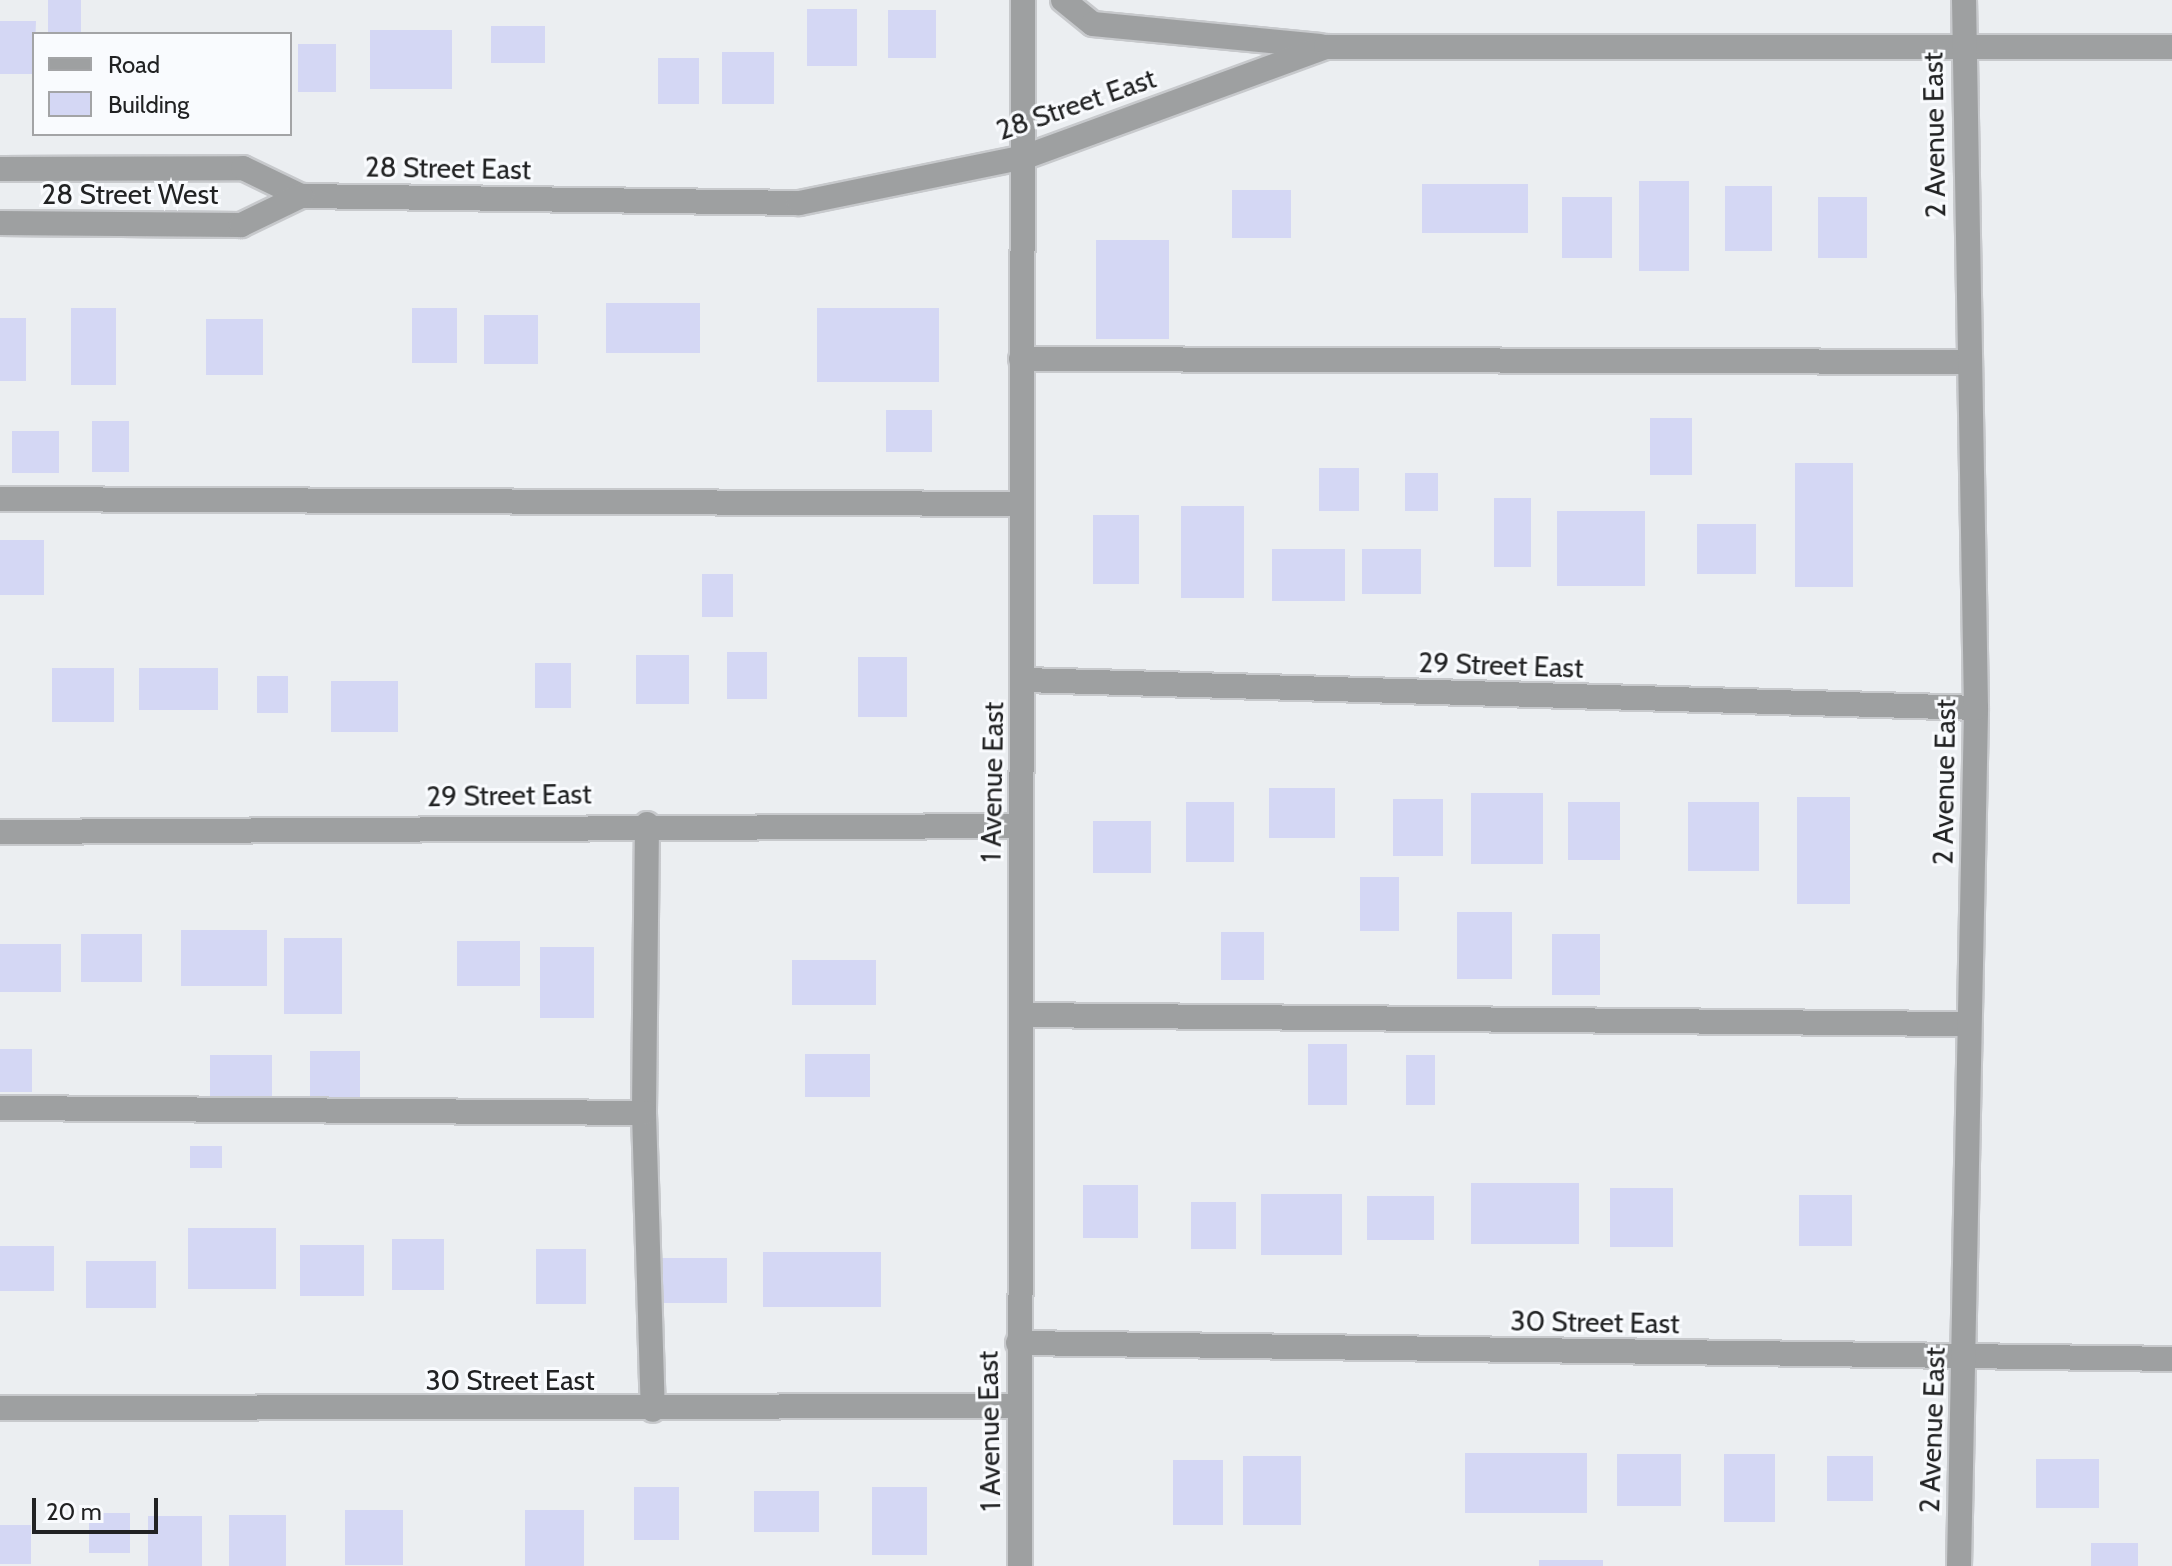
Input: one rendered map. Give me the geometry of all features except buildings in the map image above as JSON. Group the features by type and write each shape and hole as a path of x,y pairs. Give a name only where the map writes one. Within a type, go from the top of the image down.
{"street":[{"name":"1 Avenue East","path":"1020,1566 1018,1343 1019,826 1024,680 1021,359 1025,157 1023,0"},
{"path":"1063,0 1093,24 1326,47"},
{"name":"2 Avenue East","path":"1959,1566 1965,1358 1967,1024 1976,708 1967,362 1964,0"},
{"name":"28 Street East","path":"0,169 243,168 301,196 799,203 1025,157 1326,47 2172,47"},
{"name":"28 Street West","path":"0,223 241,225 301,196"},
{"path":"1021,359 1967,362"},
{"path":"0,499 1022,504"},
{"name":"29 Street East","path":"1024,680 1976,708"},
{"path":"647,824 644,1113 653,1410"},
{"name":"29 Street East","path":"0,832 647,824 1019,826"},
{"path":"1021,1015 1967,1024"},
{"path":"0,1108 644,1113"},
{"name":"30 Street East","path":"1018,1343 2172,1359"},
{"name":"30 Street East","path":"0,1408 653,1410 1019,1406"}]}
